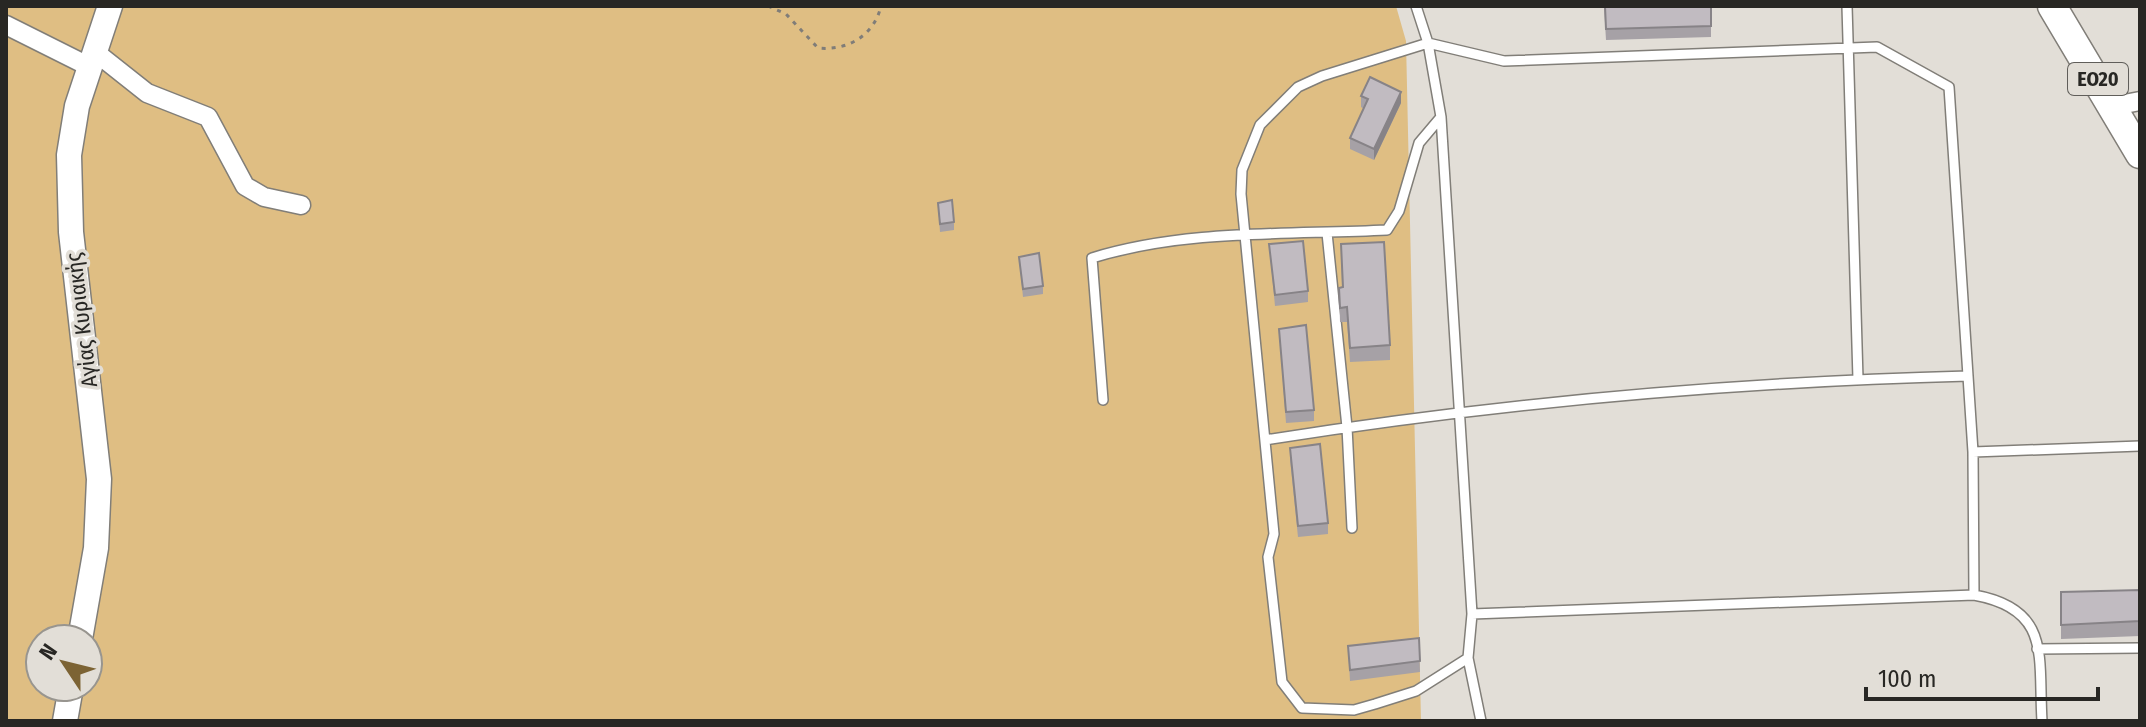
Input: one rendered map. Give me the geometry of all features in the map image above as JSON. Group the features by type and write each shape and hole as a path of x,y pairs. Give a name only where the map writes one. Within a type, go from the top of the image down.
{"main road":[{"name":"ΕΟ20","path":"2052,6 2127,103 2140,154"}],"street":[{"name":"Αγίας Κυριακής","path":"83,623 96,548 99,479 71,232 69,155 71,128 110,6"},
{"path":"6,25 92,59 147,93 208,117 245,186 264,197 301,205"}],"lane":[{"path":"1416,6 1428,43 1441,117 1472,614 1468,658 1481,721"},
{"path":"1847,6 1858,379"},
{"path":"1468,658 1416,691 1354,710 1302,708 1282,682 1268,557 1274,534 1243,235 1242,170 1260,125 1277,105 1298,87 1322,76 1428,43 1504,61 1877,47 1949,87 1973,452 1974,595"},
{"path":"1103,400 1092,258 1130,247 1243,235 1387,230 1399,211 1419,143 1441,117"},
{"path":"1327,233 1347,427 1352,528"},
{"path":"1265,440 1458,412 1858,379 1968,376"},
{"path":"1973,452 2140,446"},
{"path":"1472,614 1974,595 2015,608 2030,621 2037,649 2042,721"},
{"path":"2037,649 2140,648"}],"path":[{"path":"768,6 786,14 818,48 831,50 862,37 872,28 881,6"}],"shaded area":[{"path":"6,6 1396,6 1406,41 1421,721 6,721"}],"building":[{"path":"1605,6 1711,6 1711,26 1606,29"},
{"path":"1370,77 1401,92 1374,149 1350,138 1368,99 1361,96"},
{"path":"952,200 954,222 940,224 938,203"},
{"path":"1303,241 1308,291 1275,295 1269,244"},
{"path":"1384,242 1390,345 1350,348 1347,307 1340,308 1339,288 1343,287 1341,244"},
{"path":"1039,253 1043,286 1023,289 1019,257"},
{"path":"1306,325 1314,410 1286,412 1279,329"},
{"path":"1320,444 1328,523 1298,526 1290,448"},
{"path":"2140,590 2140,621 2061,625 2061,592"},
{"path":"1419,638 1420,661 1350,670 1348,646"}]}
